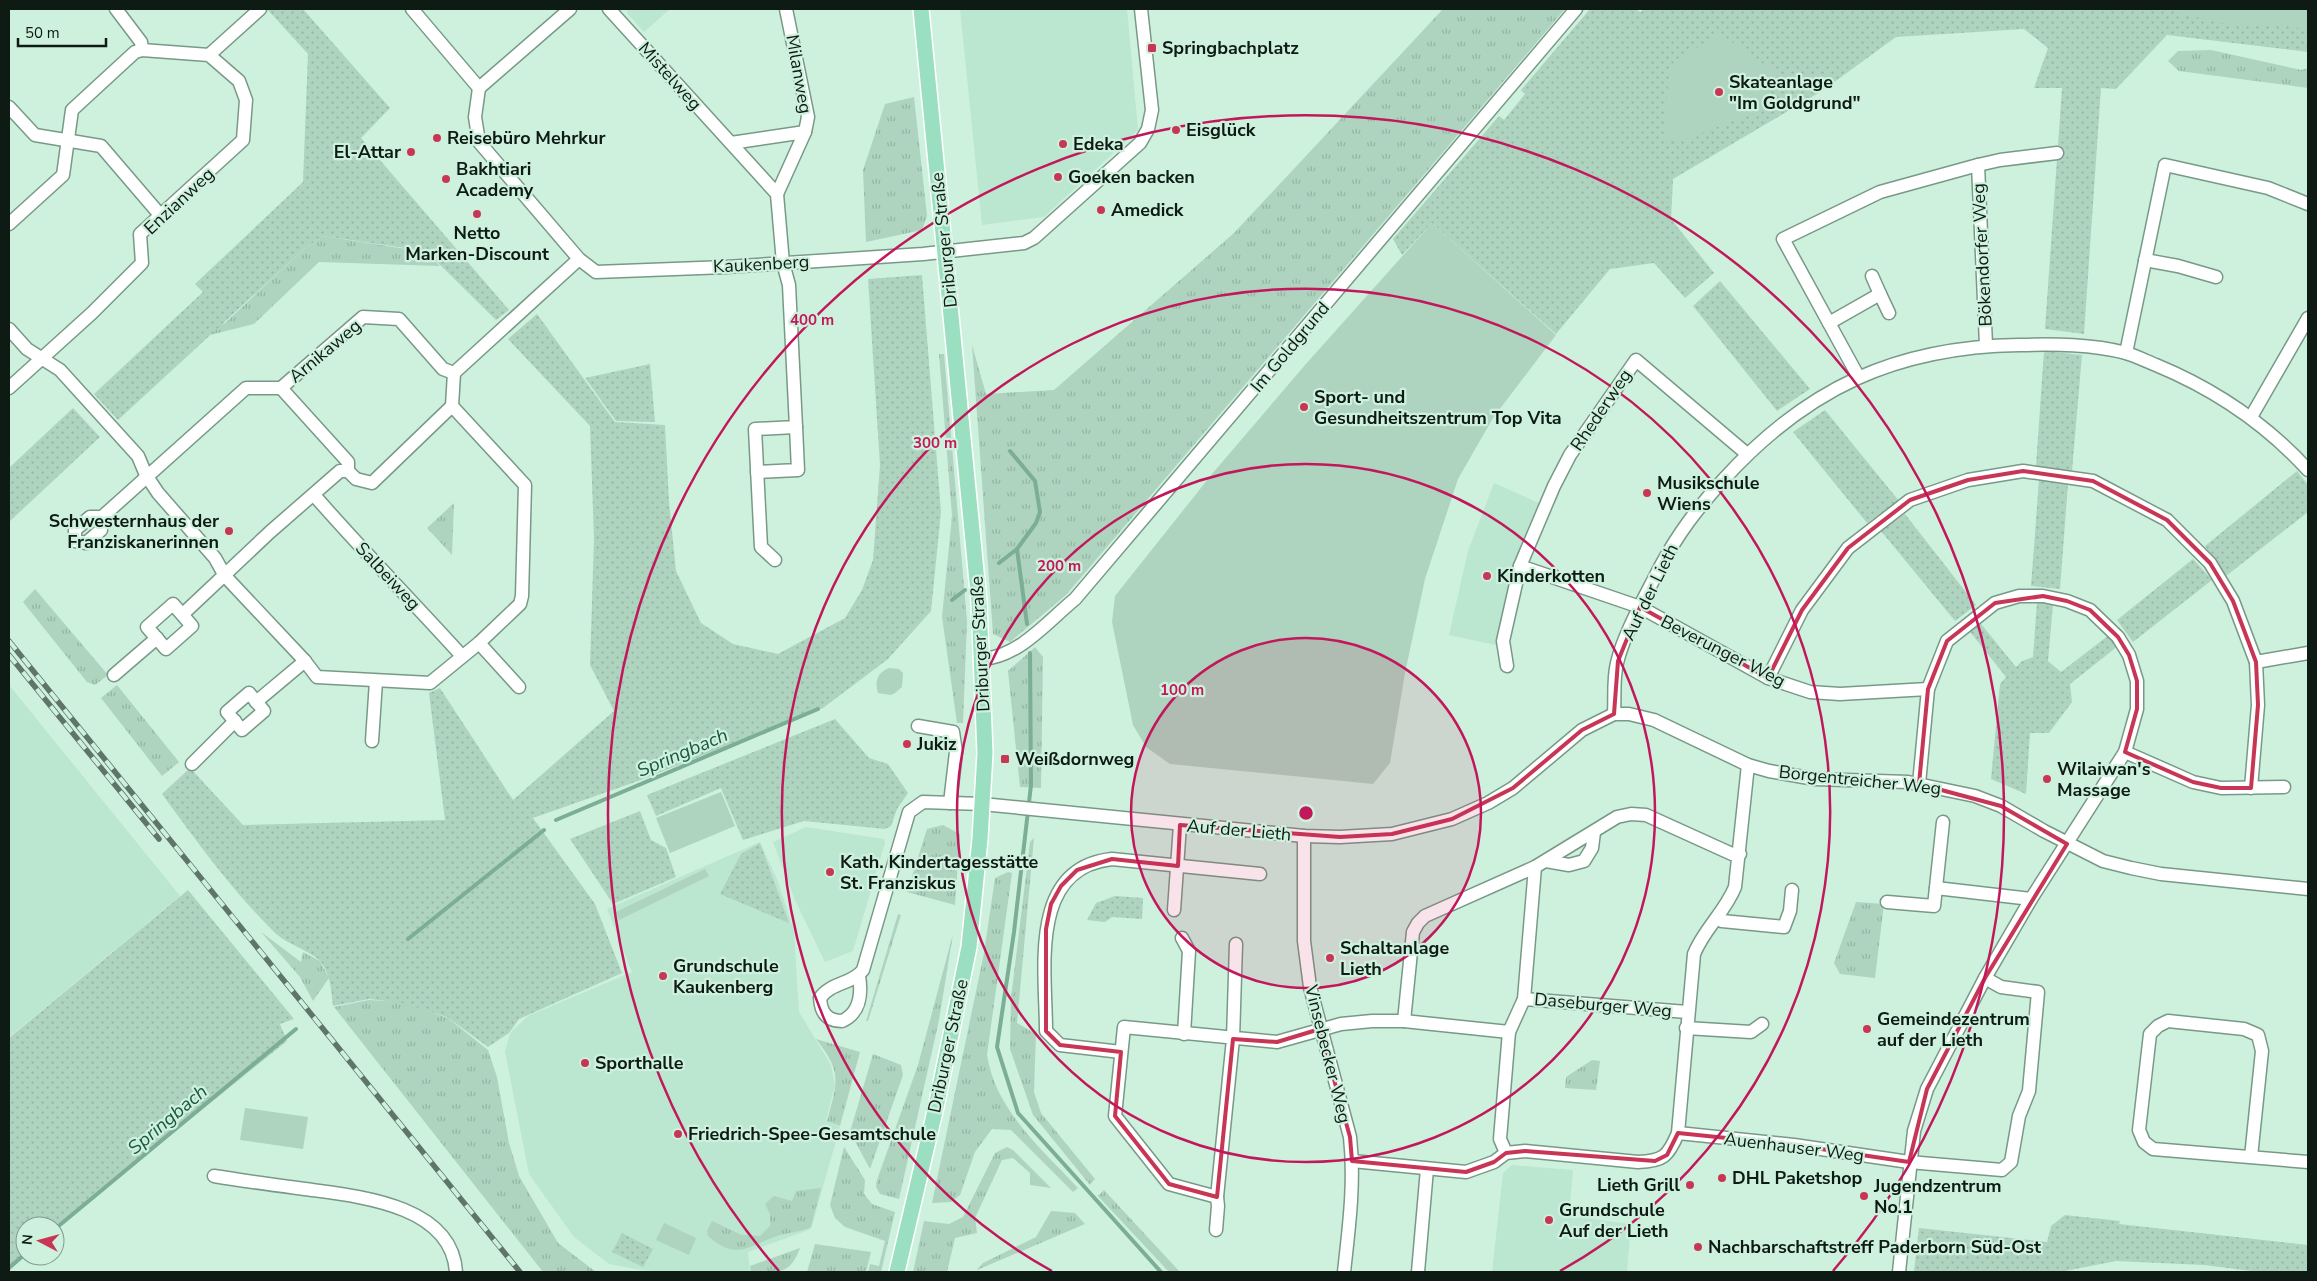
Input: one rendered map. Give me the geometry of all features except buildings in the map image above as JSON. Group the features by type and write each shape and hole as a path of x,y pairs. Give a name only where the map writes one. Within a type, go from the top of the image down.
{"main road":[{"name":"Driburger Straße","path":"897,1272 938,1097 969,947 985,753 983,659 946,252 921,9"}],"street":[{"path":"116,9 142,42 142,50"},
{"path":"9,224 63,175 72,110 135,52 142,50 210,55 260,9"},
{"path":"412,9 479,88 570,9"},
{"name":"Mistelweg","path":"609,9 777,194"},
{"name":"Milanweg","path":"777,194 805,132 807,108 786,9"},
{"name":"Kaukenberg","path":"479,88 475,117 479,142 579,259 596,272 782,264 946,252 1031,240 1140,143 1148,129 1152,110 1141,9"},
{"name":"Im Goldgrund","path":"983,659 994,658 1018,648 1075,599 1576,9"},
{"name":"Enzianweg","path":"9,388 42,360 142,263 140,234 243,140 246,100 239,81 210,55"},
{"path":"9,107 35,135 101,146 161,216"},
{"path":"731,143 805,132"},
{"name":"Bökendorfer Weg","path":"1858,376 1782,240 1880,192 2000,160 2057,153"},
{"name":"Bökendorfer Weg","path":"1978,165 1986,345"},
{"path":"2126,353 2165,165 2268,188 2308,204"},
{"path":"757,472 798,470 789,285 782,264 777,194"},
{"path":"281,388 348,462 348,471 356,479 372,483 452,406 454,373 579,259"},
{"path":"2145,260 2178,266 2216,277"},
{"path":"1872,276 1889,313"},
{"path":"1829,323 1880,294"},
{"name":"Arnikaweg","path":"102,517 146,475 246,388 281,388 363,317 399,319 444,369 454,373"},
{"path":"2251,417 2308,318"},
{"path":"9,329 27,349 60,370 138,456 146,475 158,493 215,558 225,576 305,661 317,677 376,682 430,683 479,643 520,604 527,490 525,485 452,406"},
{"name":"Auf der Lieth","path":"982,804 1180,825 1304,836 1340,837 1392,834 1452,819 1488,803 1513,788 1582,730 1614,714 1618,661 1640,607 1690,516 1747,454 1799,410 1858,376 1911,357 1986,345 2062,344 2126,353 2186,378 2251,417 2308,470"},
{"name":"Rhederweg","path":"1507,666 1502,641 1520,566 1554,486 1570,455 1636,360 1747,454"},
{"path":"775,560 761,547 755,429 796,427"},
{"path":"183,614 270,532 340,471 348,471"},
{"path":"1768,678 1802,610 1848,548 1910,500 1968,480 2023,471 2093,481 2167,520 2210,563 2233,601 2256,662 2258,705 2251,788"},
{"name":"Salbeiweg","path":"314,495 377,567 392,580 462,656"},
{"path":"1520,566 1640,607"},
{"path":"1899,1272 1909,1162 1914,1131 1927,1089 1985,978 2031,899 2125,752 2137,709 2137,681 2129,656 2118,637 2090,610 2067,601 2035,596 2020,596 1995,603 1947,641 1928,689 1919,784"},
{"path":"173,604 183,614 192,626 166,649 147,627 173,604"},
{"name":"Beverunger Weg","path":"1640,607 1768,678 1810,692 1840,694 1928,689"},
{"path":"114,675 157,638"},
{"path":"479,643 519,687"},
{"path":"2256,662 2308,653"},
{"path":"192,764 235,721 227,712 248,693 256,702 305,661"},
{"path":"372,740 376,682"},
{"name":"Borgentreicher Weg","path":"1614,714 1644,716 1748,765 1769,771 1815,779 1882,780 1919,784 1974,796 2001,806 2067,844 2103,861 2161,874 2308,889"},
{"path":"918,726 953,732 956,752 950,803"},
{"path":"2125,752 2193,782 2221,788 2284,788"},
{"path":"1352,1161 1466,1172 1494,1162 1506,1153 1525,1151 1638,1162 1655,1161 1667,1155 1678,1133 1687,1012 1694,954 1700,939 1728,904 1734,887 1740,854 1748,765"},
{"path":"858,976 863,970 886,897 909,812 923,802 982,804"},
{"path":"1404,1021 1413,932 1425,916 1540,864 1617,817 1631,814 1646,815 1732,854 1740,854"},
{"path":"1887,902 1934,906 1943,822"},
{"path":"1174,910 1180,825"},
{"path":"1540,864 1569,865 1584,861 1592,848 1594,832"},
{"name":"Vinsebecker Weg","path":"1304,836 1304,942 1310,987 1350,1137 1352,1207 1344,1272"},
{"path":"1121,1052 1060,1045 1046,1031 1046,929 1052,904 1061,886 1077,870 1098,860 1112,859 1260,874"},
{"path":"1524,999 1540,864"},
{"path":"1936,888 2031,899"},
{"path":"1717,918 1722,921 1784,927 1790,911 1792,890"},
{"path":"1182,938 1189,951 1184,1034"},
{"path":"1216,1230 1217,1197 1233,1039 1236,944"},
{"name":"Auenhauser Weg","path":"1678,1133 1794,1144 1909,1162 2002,1170 2011,1162 2020,1116 2029,1091 2038,992 2000,986 1985,978"},
{"name":"Daseburger Weg","path":"1506,1153 1500,1139 1509,1032 1524,999 1687,1012"},
{"path":"1217,1197 1169,1184 1115,1116 1124,1027 1277,1042 1320,1029 1372,1021 1404,1021 1509,1032"},
{"path":"2251,1157 2262,1051 2258,1035 2244,1029 2168,1021 2158,1026 2150,1034 2139,1130 2144,1142 2153,1149 2308,1162"},
{"path":"1686,1028 1751,1032 1762,1024"},
{"path":"1418,1272 1427,1169"},
{"path":"214,1176 364,1197 412,1214 444,1237 455,1260 456,1272"}],"highlighted area":[{"path":"2023,471 2093,481 2167,520 2210,563 2233,601 2256,662 2258,705 2251,788 2221,788 2193,782 2125,752 2137,709 2137,681 2129,655 2118,637 2090,610 2067,601 2043,596 1995,603 1947,641 1928,689 1919,784 2001,806 2067,844 1985,978 1927,1089 1909,1162 1794,1145 1678,1133 1667,1155 1655,1161 1525,1151 1506,1153 1494,1162 1466,1172 1352,1161 1350,1137 1320,1029 1277,1042 1233,1039 1217,1197 1169,1184 1115,1116 1121,1052 1060,1045 1046,1031 1046,929 1051,904 1061,886 1077,870 1112,859 1178,866 1180,825 1340,837 1392,834 1452,819 1513,788 1582,730 1614,714 1618,661 1640,607 1768,678 1802,610 1848,548 1910,500 1968,480"}],"shaded area":[{"path":"627,9 670,9 644,32 627,13"},
{"path":"960,9 1127,9 1138,130 1044,217 982,225"},
{"name":"Kinderkotten","path":"1494,483 1539,503 1526,534 1505,599 1496,645 1449,635 1468,551"},
{"path":"9,685 180,896 9,1037"},
{"name":"Kath. Kindertagesstätte St. Franziskus","path":"806,827 884,839 885,843 853,951 825,962 795,900 773,842"},
{"path":"760,842 777,879 794,931 799,1012 831,1065 835,1085 826,1120 840,1127 811,1229 748,1252 750,1272 669,1272 641,1270 609,1264 574,1237 529,1174 505,1052 510,1033 528,1016 632,972 607,909"},
{"name":"Grundschule Auf der Lieth","path":"1512,1165 1573,1170 1569,1216 1631,1224 1627,1272 1492,1272 1503,1173"}],"green space":[{"path":"267,9 303,9 390,108 361,138 509,310 496,320 426,251 323,236 305,248 118,420 94,394 203,292 195,284 303,182 308,54"},
{"path":"1443,9 1565,9 1066,595 1010,642 993,634 972,345 986,394 1054,390 1234,233"},
{"path":"1590,9 1636,9 1640,12 1645,9 2308,9 2308,52 2167,35 2116,89 2101,88 2084,334 2045,329 2062,88 2034,88 2048,48 2024,29 1896,37 1822,91 1673,179 1671,219 1714,273 1685,298 1654,263 1610,269 1556,334 1432,223 1402,255 1393,239 1499,116 1504,120 1525,94 1521,90"},
{"path":"2182,9 2308,9 2308,30 2282,24 2235,26 2179,13"},
{"name":"Skateanlage \"Im Goldgrund\"","path":"1719,33 1778,74 1762,110 1681,141 1663,139 1670,65"},
{"path":"2211,50 2301,70 2308,68 2308,88 2179,71 2168,61 2178,51"},
{"path":"914,97 927,216 922,230 866,242 863,170 885,104"},
{"path":"1432,223 1556,335 1493,418 1458,479 1425,579 1405,673 1390,763 1373,784 1170,764 1146,747 1133,725 1112,622 1115,596 1212,474 1305,365"},
{"path":"323,236 426,252 440,266 319,262 254,324 210,335 213,323 224,324 305,248"},
{"path":"922,275 941,512 931,611 888,659 823,708 638,781 533,818 595,904 622,973 519,1019 509,1033 488,1047 447,1017 403,1003 369,999 333,1006 329,978 321,962 273,931 215,865 162,794 190,768 243,825 445,820 429,693 440,688 513,800 614,711 590,665 594,539 590,426 508,339 537,314 615,422 665,425 669,502 676,571 701,623 733,644 778,654 845,618 862,590 873,560 880,465 868,279"},
{"path":"1720,281 1810,389 1777,411 1693,306"},
{"path":"2044,351 2082,355 2072,471 2036,466"},
{"path":"939,354 944,354 967,621 963,723 957,723 942,617 952,516"},
{"path":"650,364 655,422 616,421 585,378"},
{"path":"73,408 100,437 9,522 9,468"},
{"path":"1825,410 1899,501 1867,523 1793,432"},
{"path":"2297,471 2308,485 2308,512 2226,576 2205,546"},
{"path":"2039,480 2068,484 2060,589 2031,586"},
{"path":"454,503 452,555 427,528"},
{"path":"1905,514 1976,605 1955,621 1881,531"},
{"path":"2193,559 2212,580 2133,642 2117,620"},
{"path":"35,589 108,675 95,685 87,682 23,602"},
{"path":"2037,602 2053,604 2048,661 2061,672 2109,635 2118,646 2070,684 2072,702 2049,733 2030,733 2026,794 1991,779 2000,684 2006,677 1967,628 1977,619 2016,667 2022,661 2033,657"},
{"path":"1035,647 1043,657 1041,788 1020,787 1008,671"},
{"path":"889,668 899,669 903,673 902,687 891,695 878,693 876,685 878,678 882,672"},
{"path":"117,685 179,762 162,776 101,698"},
{"path":"835,719 869,758 888,764 908,793 897,809 891,826 885,829 804,821 743,840 721,788 656,816 647,795"},
{"path":"721,792 735,826 670,853 656,818"},
{"path":"640,811 651,840 666,848 676,877 613,904 570,839"},
{"path":"943,825 960,834 955,905 907,892 927,829"},
{"path":"1034,838 1017,1023 1036,1034 1034,1092 1041,1113 1095,1179 1090,1185 1033,1115 1010,1049 1011,998 1030,842"},
{"path":"760,843 789,923 720,894 741,854"},
{"path":"705,869 709,876 619,920 616,912"},
{"path":"1008,872 1012,873 987,1055 992,1075 1010,1111 1035,1143 1078,1188 1073,1192 1011,1130 992,1129 975,1152 960,1195 951,1202 932,1203 984,953 995,878"},
{"path":"188,890 294,1019 280,1024 287,1041 65,1221 65,1216 15,1216 15,1262 9,1267 9,1038"},
{"path":"1115,896 1143,898 1142,919 1112,917 1105,922 1087,920 1096,903"},
{"path":"1856,902 1884,904 1875,978 1840,974 1834,963"},
{"path":"898,914 901,915 868,1021 866,1021"},
{"path":"261,932 301,962 303,952 320,961 329,978 313,1001 300,977"},
{"path":"953,934 939,1020 899,1199 880,1194 876,1187 877,1180 918,1065"},
{"path":"369,1000 403,1002 448,1018 488,1050 497,1077 509,1143 519,1176 558,1243 596,1272 543,1272 334,1007"},
{"path":"816,1039 860,1052 840,1126 827,1121 834,1096 834,1069"},
{"path":"873,1054 901,1065 903,1075 870,1169 850,1132"},
{"path":"1592,1060 1600,1061 1596,1090 1565,1088 1566,1077"},
{"path":"245,1108 308,1117 303,1149 240,1140"},
{"path":"844,1147 865,1180 864,1194 872,1204 895,1212 881,1272 868,1272 870,1264 879,1266 885,1241 845,1227 835,1218 830,1205"},
{"path":"1007,1147 1013,1150 1051,1188 1030,1185 1030,1173 1013,1158 1002,1160 975,1218 977,1233 955,1238 947,1272 913,1272 924,1221 949,1224 963,1217 995,1153"},
{"path":"821,1188 811,1227 807,1229 780,1235 751,1247 735,1250 718,1244 708,1236 707,1231 712,1221 742,1235 760,1236 770,1226 770,1214 765,1204 774,1196 792,1201 796,1191"},
{"path":"1104,1190 1180,1272 1169,1272 1098,1196"},
{"path":"1051,1211 1075,1213 1085,1224 977,1270 983,1263 1036,1237"},
{"path":"2065,1215 2120,1221 2119,1224 2308,1245 2308,1272 2259,1272 2204,1265 2116,1261 2060,1272 1914,1271 1919,1228 2047,1242 2051,1226"},
{"path":"664,1223 696,1238 689,1255 656,1240"},
{"path":"622,1233 653,1249 643,1267 612,1252"},
{"path":"815,1244 871,1252 866,1272 807,1272"},
{"path":"800,1248 792,1264 787,1268 775,1272 751,1272 750,1266"}],"waterway":[{"name":"Springbach","path":"999,563 1017,549 1036,523 1040,512 1035,481 1010,451"},
{"path":"1017,549 1027,624"},
{"path":"952,600 965,590"},
{"path":"1030,653 1031,785 1014,932 997,1047 1018,1113 1161,1272"},
{"name":"Springbach","path":"556,820 818,709"},
{"name":"Springbach","path":"408,939 544,830"},
{"name":"Springbach","path":"65,1221 296,1029"},
{"name":"Springbach","path":"9,1268 15,1263"}],"railway":[{"path":"9,641 520,1272"},
{"path":"9,655 159,839"}],"place":[{"name":"Springbachplatz","path":"1152,48"},
{"name":"Skateanlage \"Im Goldgrund\"","path":"1719,92"},
{"name":"Eisglück","path":"1176,130"},
{"name":"Reisebüro Mehrkur","path":"437,138"},
{"name":"Edeka","path":"1063,144"},
{"name":"El-Attar","path":"411,152"},
{"name":"Goeken backen","path":"1058,177"},
{"name":"Bakhtiari Academy","path":"446,179"},
{"name":"Amedick","path":"1101,210"},
{"name":"Netto Marken-Discount","path":"477,214"},
{"name":"Sport- und Gesundheitszentrum Top Vita","path":"1304,407"},
{"name":"Musikschule Wiens","path":"1647,493"},
{"name":"Schwesternhaus der Franziskanerinnen","path":"229,531"},
{"name":"Kinderkotten","path":"1487,576"},
{"name":"Jukiz","path":"907,744"},
{"name":"Weißdornweg","path":"1005,759"},
{"name":"Wilaiwan's Massage","path":"2047,779"},
{"name":"Kath. Kindertagesstätte St. Franziskus","path":"830,872"},
{"name":"Schaltanlage Lieth","path":"1330,958"},
{"name":"Grundschule Kaukenberg","path":"663,976"},
{"name":"Gemeindezentrum auf der Lieth","path":"1867,1029"},
{"name":"Sporthalle","path":"585,1063"},
{"name":"Friedrich-Spee-Gesamtschule","path":"678,1134"},
{"name":"DHL Paketshop","path":"1722,1178"},
{"name":"Lieth Grill","path":"1690,1185"},
{"name":"Jugendzentrum No.1","path":"1864,1196"},
{"name":"Grundschule Auf der Lieth","path":"1549,1220"},
{"name":"Nachbarschaftstreff Paderborn Süd-Ost","path":"1698,1247"}]}
